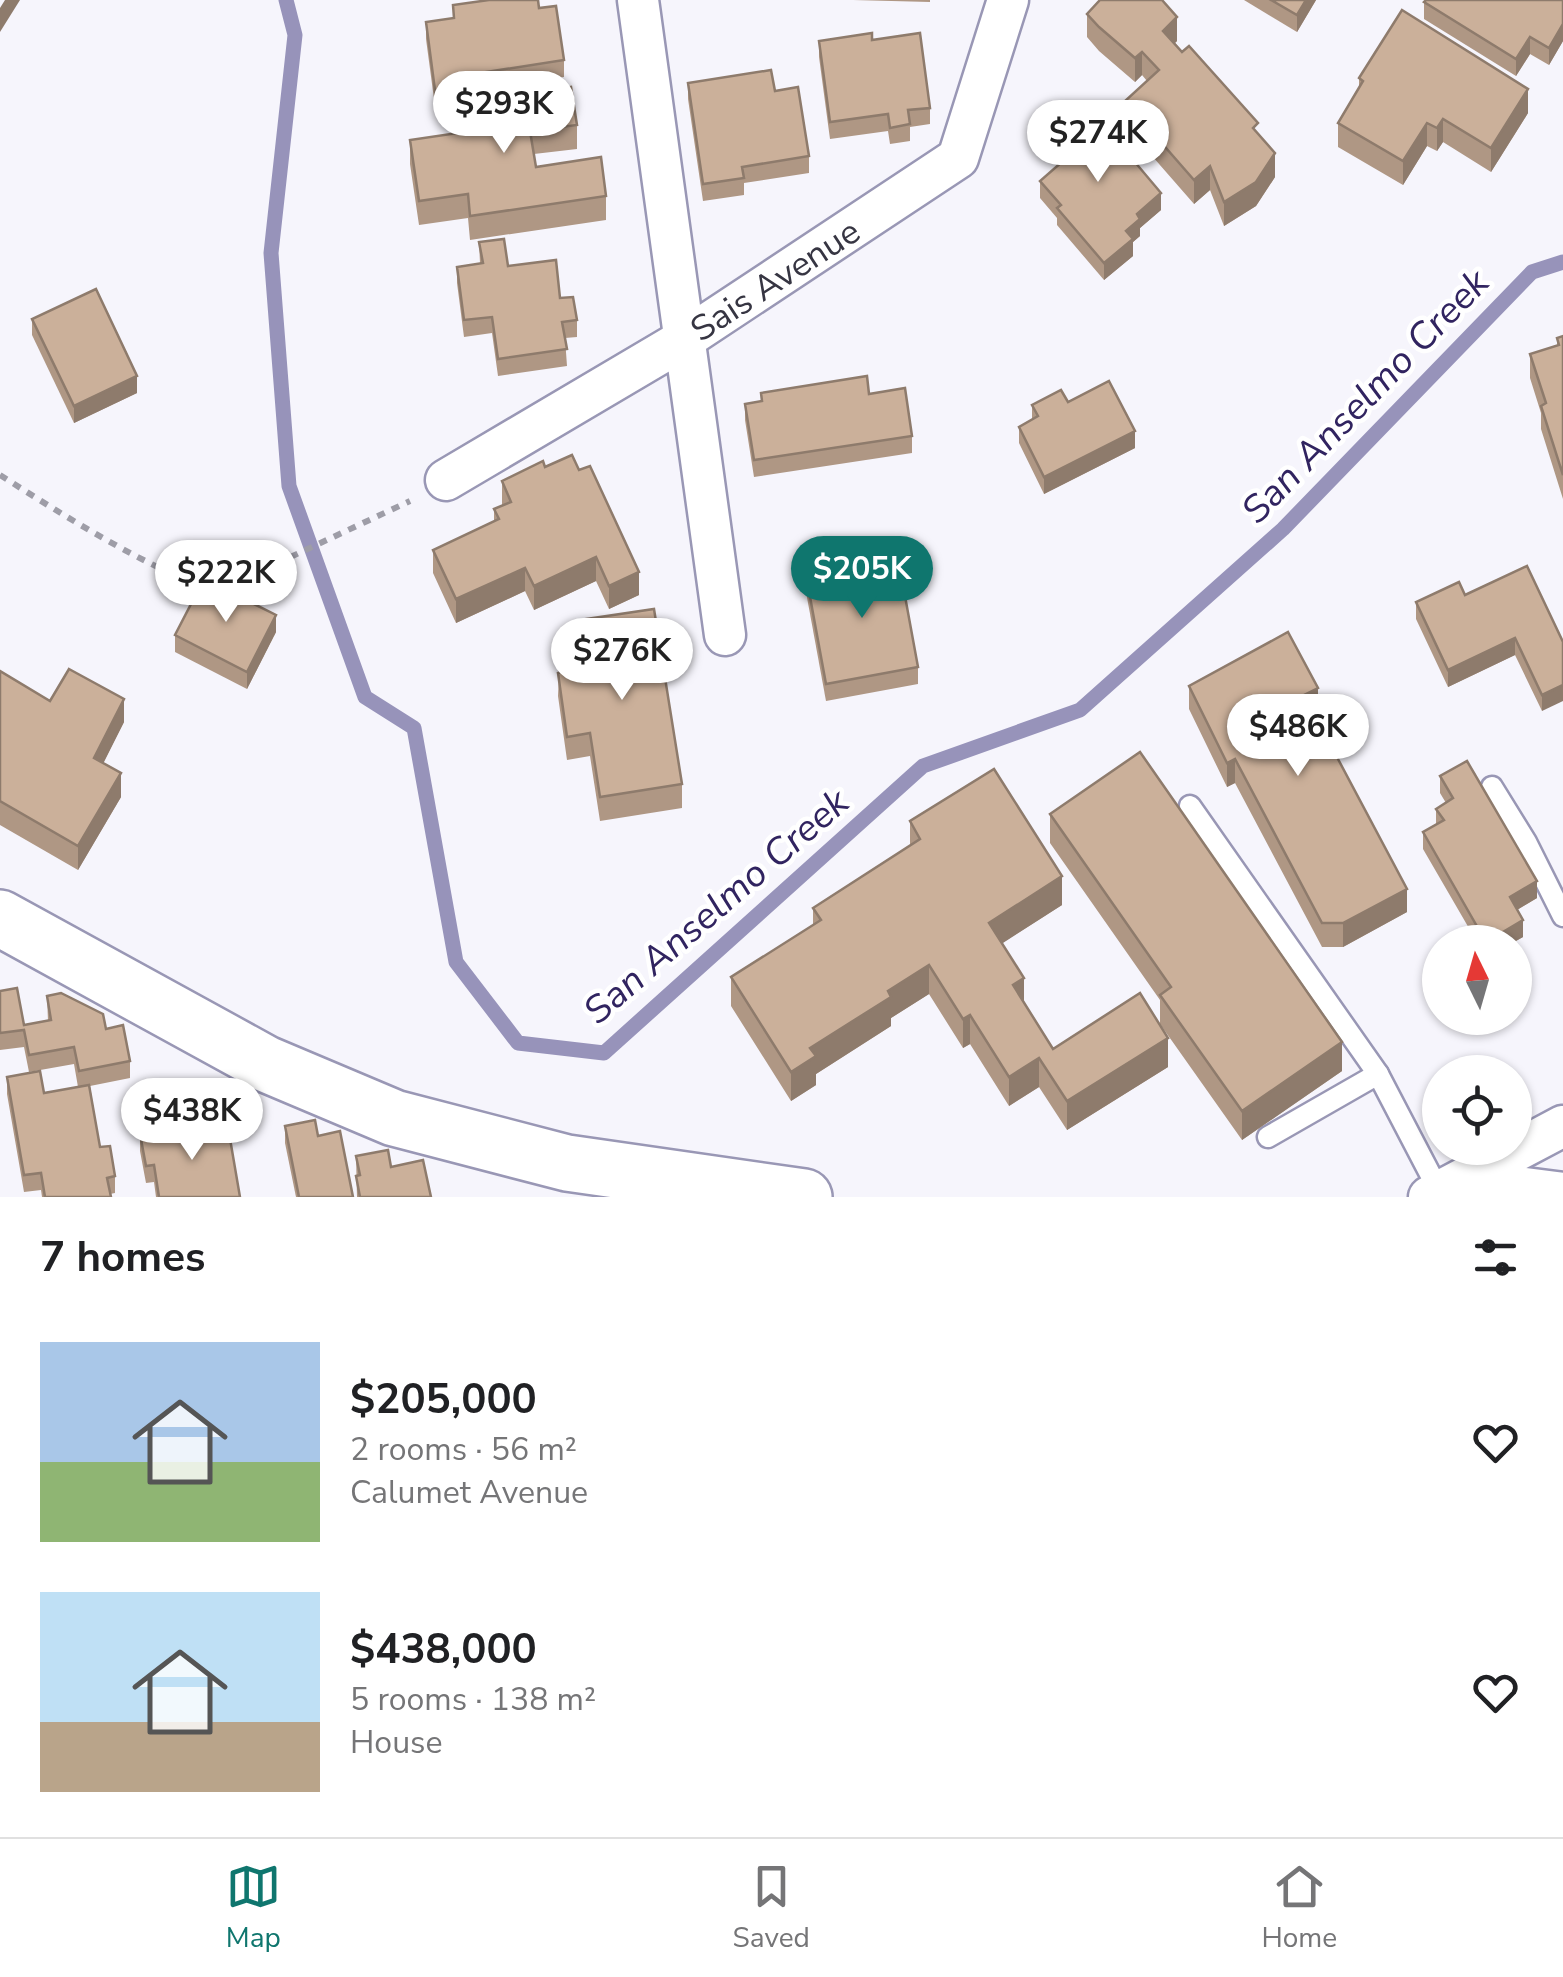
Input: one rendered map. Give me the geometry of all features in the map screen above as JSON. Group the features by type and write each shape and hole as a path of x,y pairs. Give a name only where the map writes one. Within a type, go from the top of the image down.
{"main road":[{"path":"0,918 266,1064 394,1118 567,1163 804,1197"}],"street":[{"path":"638,0 725,635"},
{"name":"Sais Avenue","path":"430,490 683,340 958,158 1008,0"},
{"path":"1444,1189 1563,1126"},
{"path":"1444,1189 1563,1193"}],"lane":[{"path":"1492,787 1526,842 1563,916"},
{"path":"1190,806 1378,1074 1444,1189"},
{"path":"1268,1137 1378,1074"}],"path":[{"path":"0,476 68,519 173,576 213,592 430,490"}],"building":[{"path":"538,0 539,8 556,6 564,60 467,75 470,93 436,98 426,22 454,18 453,5"},
{"path":"1100,0 1162,0 1177,17 1163,31 1182,52 1189,46 1258,123 1253,128 1275,153 1256,182 1224,202 1210,166 1194,180 1125,101 1159,70 1142,52 1135,58 1087,14"},
{"path":"1271,0 1306,0 1297,15"},
{"path":"1426,0 1563,0 1563,24 1549,48 1530,37 1516,59"},
{"path":"1402,10 1528,89 1491,148 1443,119 1437,128 1427,123 1403,161 1338,123 1363,81 1359,78"},
{"path":"872,33 872,40 920,33 930,108 908,110 910,124 890,128 888,114 830,122 819,41"},
{"path":"771,70 775,91 798,87 809,156 742,167 744,178 703,184 688,83"},
{"path":"571,87 577,125 530,131 536,167 601,157 606,196 470,216 468,194 419,201 410,140 458,133 454,104"},
{"path":"1086,104 1161,193 1137,214 1140,219 1126,231 1133,239 1104,263 1057,208 1061,205 1040,181 1071,154 1053,132"},
{"path":"504,239 508,266 556,260 560,298 573,297 577,320 562,322 567,349 498,359 492,317 464,320 457,267 483,263 479,242"},
{"path":"96,289 137,376 74,406 32,319"},
{"path":"1563,336 1563,475 1541,406 1546,403 1530,354 1559,345 1557,338"},
{"path":"867,376 869,394 905,388 912,436 754,460 745,404 762,401 761,393"},
{"path":"1109,381 1135,431 1044,477 1019,427 1038,416 1032,405 1061,390 1068,402"},
{"path":"572,455 579,470 590,466 639,572 609,586 596,557 534,586 525,568 456,599 433,550 499,519 494,509 511,502 502,481 543,461 545,467"},
{"path":"898,558 918,667 826,684 806,575"},
{"path":"1527,566 1563,642 1563,685 1542,695 1515,638 1448,670 1416,602 1459,582 1465,595"},
{"path":"204,579 276,615 247,672 175,635"},
{"path":"654,609 682,784 600,797 590,733 567,737 558,673 594,667 592,649 560,654 557,636 589,631 586,619"},
{"path":"1288,632 1318,688 1304,695 1407,889 1343,923 1322,923 1235,759 1227,763 1189,686"},
{"path":"69,669 124,699 94,758 121,773 78,846 0,801 0,671 50,701"},
{"path":"1140,752 1342,1042 1242,1111 1160,995 1171,987 1050,814"},
{"path":"1467,761 1537,881 1510,897 1523,920 1515,925 1476,925 1423,832 1444,820 1436,809 1453,798 1440,776"},
{"path":"994,769 1062,876 989,923 1024,978 1013,985 1053,1049 1140,993 1168,1038 1067,1101 1039,1058 1009,1077 970,1015 963,1019 929,965 888,991 891,997 810,1048 816,1056 791,1072 731,977 821,920 813,908 920,839 910,821"},
{"path":"17,988 24,1025 51,1020 47,996 61,993 103,1014 106,1029 123,1025 130,1061 79,1071 74,1047 29,1055 24,1030 0,1033 0,991"},
{"path":"40,1071 44,1093 89,1085 100,1147 110,1146 115,1176 107,1178 111,1197 45,1197 41,1173 24,1175 7,1077"},
{"path":"197,1082 203,1126 145,1133 138,1091"},
{"path":"315,1120 318,1136 340,1131 353,1197 299,1197 285,1126"},
{"path":"179,1127 181,1135 228,1127 240,1197 159,1197 154,1165 146,1166 140,1134"},
{"path":"388,1150 391,1167 423,1160 431,1197 360,1197 356,1156"}],"waterway":[{"name":"San Anselmo Creek","path":"286,0 295,35 271,253 289,486 365,697 414,728 456,962 518,1043 604,1053 923,766 1080,710 1283,529 1532,272 1563,262"}]}
